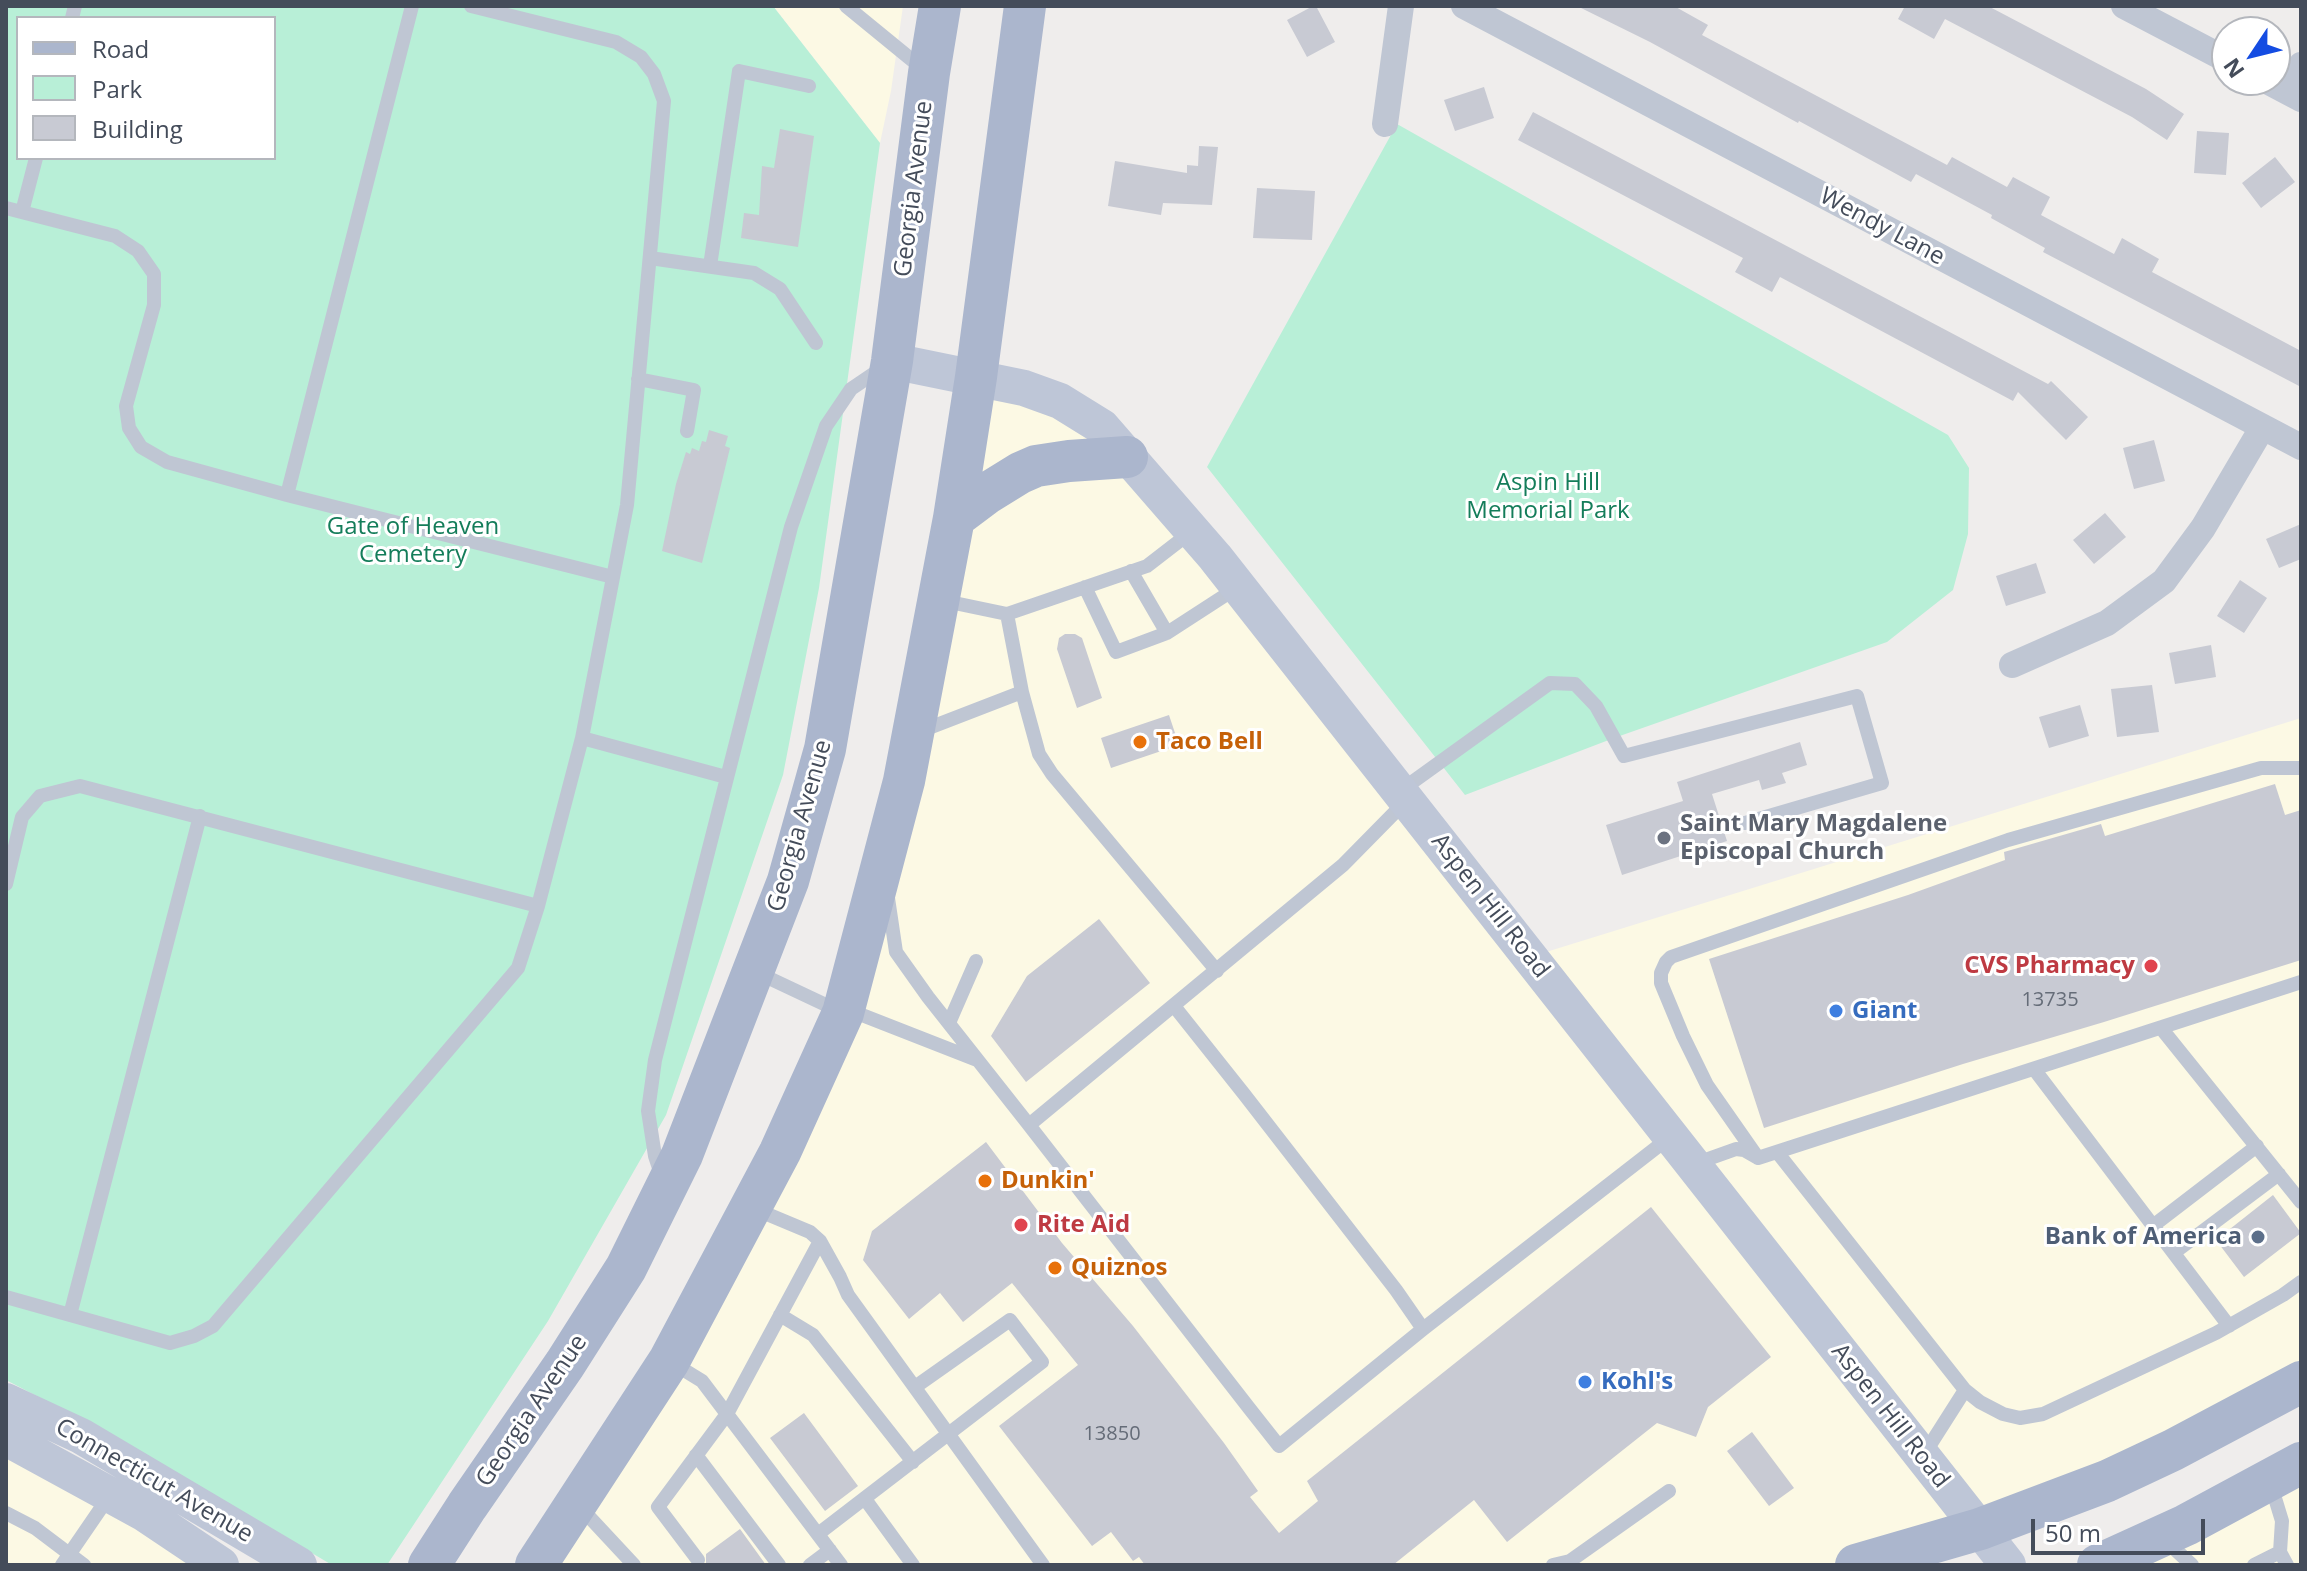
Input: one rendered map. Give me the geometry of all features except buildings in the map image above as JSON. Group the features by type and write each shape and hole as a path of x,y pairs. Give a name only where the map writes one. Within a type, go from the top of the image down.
{"main road":[{"name":"Georgia Avenue","path":"429,1565 626,1268 682,1155 788,881 825,749 892,361 940,6"},
{"path":"536,1565 669,1361 780,1152 843,1013 904,781 954,518 976,377 1025,6"},
{"path":"954,518 986,494 1036,466 1127,457"},
{"path":"1856,1565 1980,1529 2107,1481 2301,1382"},
{"path":"2098,1565 2286,1472"}],"street":[{"path":"1385,124 1401,6"},
{"name":"Wendy Lane","path":"1464,6 2301,447"},
{"path":"2124,6 2211,52"},
{"name":"Aspen Hill Road","path":"892,361 1024,388 1060,401 1102,427 1238,587 2008,1565"},
{"path":"2012,665 2107,623 2164,581 2203,528 2262,428"},
{"name":"Connecticut Avenue","path":"6,1401 81,1436 122,1481 145,1514 221,1565"},
{"name":"Connecticut Avenue","path":"6,1438 122,1481 299,1565"}],"lane":[{"path":"287,495 412,6"},
{"path":"6,1297 170,1343 213,1326 518,968 538,906 582,738 627,505 664,101 654,74 641,57 616,42 471,6"},
{"path":"846,6 863,13 929,73"},
{"path":"710,266 739,71 809,86"},
{"path":"22,212 35,160"},
{"path":"6,208 115,236 138,251 154,274 154,305 126,406 129,428 141,447 167,462 613,577"},
{"path":"650,258 754,273 780,289 816,343"},
{"path":"666,1187 655,1156 648,1111 655,1060 791,527 826,426 851,389 892,361"},
{"path":"638,379 694,390 687,431"},
{"path":"939,600 1007,614 1147,566 1193,531"},
{"path":"1131,571 1167,633"},
{"path":"1085,587 1116,652 1167,633 1238,587"},
{"path":"1007,614 1022,692 1039,754 1052,774 1217,971"},
{"path":"1029,1125 1343,865 1403,796 1550,683 1575,684 1596,706 1624,756 1857,696 1882,783 1745,823"},
{"path":"913,734 1022,692"},
{"path":"582,738 726,777"},
{"path":"1758,1158 1707,1085 1683,1036 1661,983 1661,973 1671,957 2008,840 2261,768 2301,768"},
{"path":"6,884 22,817 40,796 80,786 538,906"},
{"path":"70,1315 200,816"},
{"path":"883,862 896,952 1279,1446 1423,1329 1671,1136"},
{"path":"949,1023 976,961"},
{"path":"754,970 843,1013 862,1015 978,1060"},
{"path":"1692,1165 1736,1149 1758,1158 2301,982"},
{"path":"1174,1006 1396,1290 1423,1329"},
{"path":"2161,1028 2301,1202"},
{"path":"2034,1069 2229,1326"},
{"path":"2154,1225 2257,1146"},
{"path":"1777,1152 1965,1390 2003,1414 2020,1418 2043,1414 2229,1326 2301,1282"},
{"path":"2175,1252 2279,1174"},
{"path":"751,1207 810,1232 820,1241 848,1295 1043,1565"},
{"path":"698,1560 658,1507 727,1414 820,1241"},
{"path":"780,1315 813,1335 913,1462"},
{"path":"818,1534 1042,1362 1010,1320 915,1387"},
{"path":"669,1361 702,1381 841,1565"},
{"path":"1922,1456 1965,1390"},
{"path":"696,1455 779,1565"},
{"path":"2254,1565 2284,1558 2282,1521 2286,1472"},
{"path":"66,1559 122,1481"},
{"path":"1553,1565 1572,1563 1669,1491"},
{"path":"865,1499 913,1565"},
{"path":"577,1503 618,1558 634,1565"},
{"path":"6,1513 35,1528 66,1559 84,1565"},
{"path":"2161,1536 2192,1565"},
{"path":"810,1565 830,1550"}],"shaded area":[{"path":"773,6 903,6 880,143"},
{"path":"976,377 1060,401 1530,957 2301,718 2301,1382 1856,1565 536,1565 843,1013"},
{"path":"6,1438 221,1565 6,1565"},
{"path":"2301,1463 2301,1565 2098,1565"}],"green space":[{"name":"Gate of Heaven Cemetery","path":"6,6 773,6 880,143 819,588 783,775 666,1115 548,1321 387,1565 332,1565 125,1442 6,1380"},
{"name":"Aspin Hill Memorial Park","path":"1397,124 1948,435 1969,468 1968,534 1953,590 1887,642 1614,738 1465,795 1207,467"}],"place":[{"name":"Taco Bell","path":"1140,742"},
{"name":"Saint Mary Magdalene Episcopal Church","path":"1664,838"},
{"name":"CVS Pharmacy","path":"2151,966"},
{"name":"Giant","path":"1836,1011"},
{"name":"Dunkin'","path":"985,1181"},
{"name":"Rite Aid","path":"1021,1225"},
{"name":"Bank of America","path":"2258,1237"},
{"name":"Quiznos","path":"1055,1268"},
{"name":"Kohl's","path":"1585,1382"}]}
